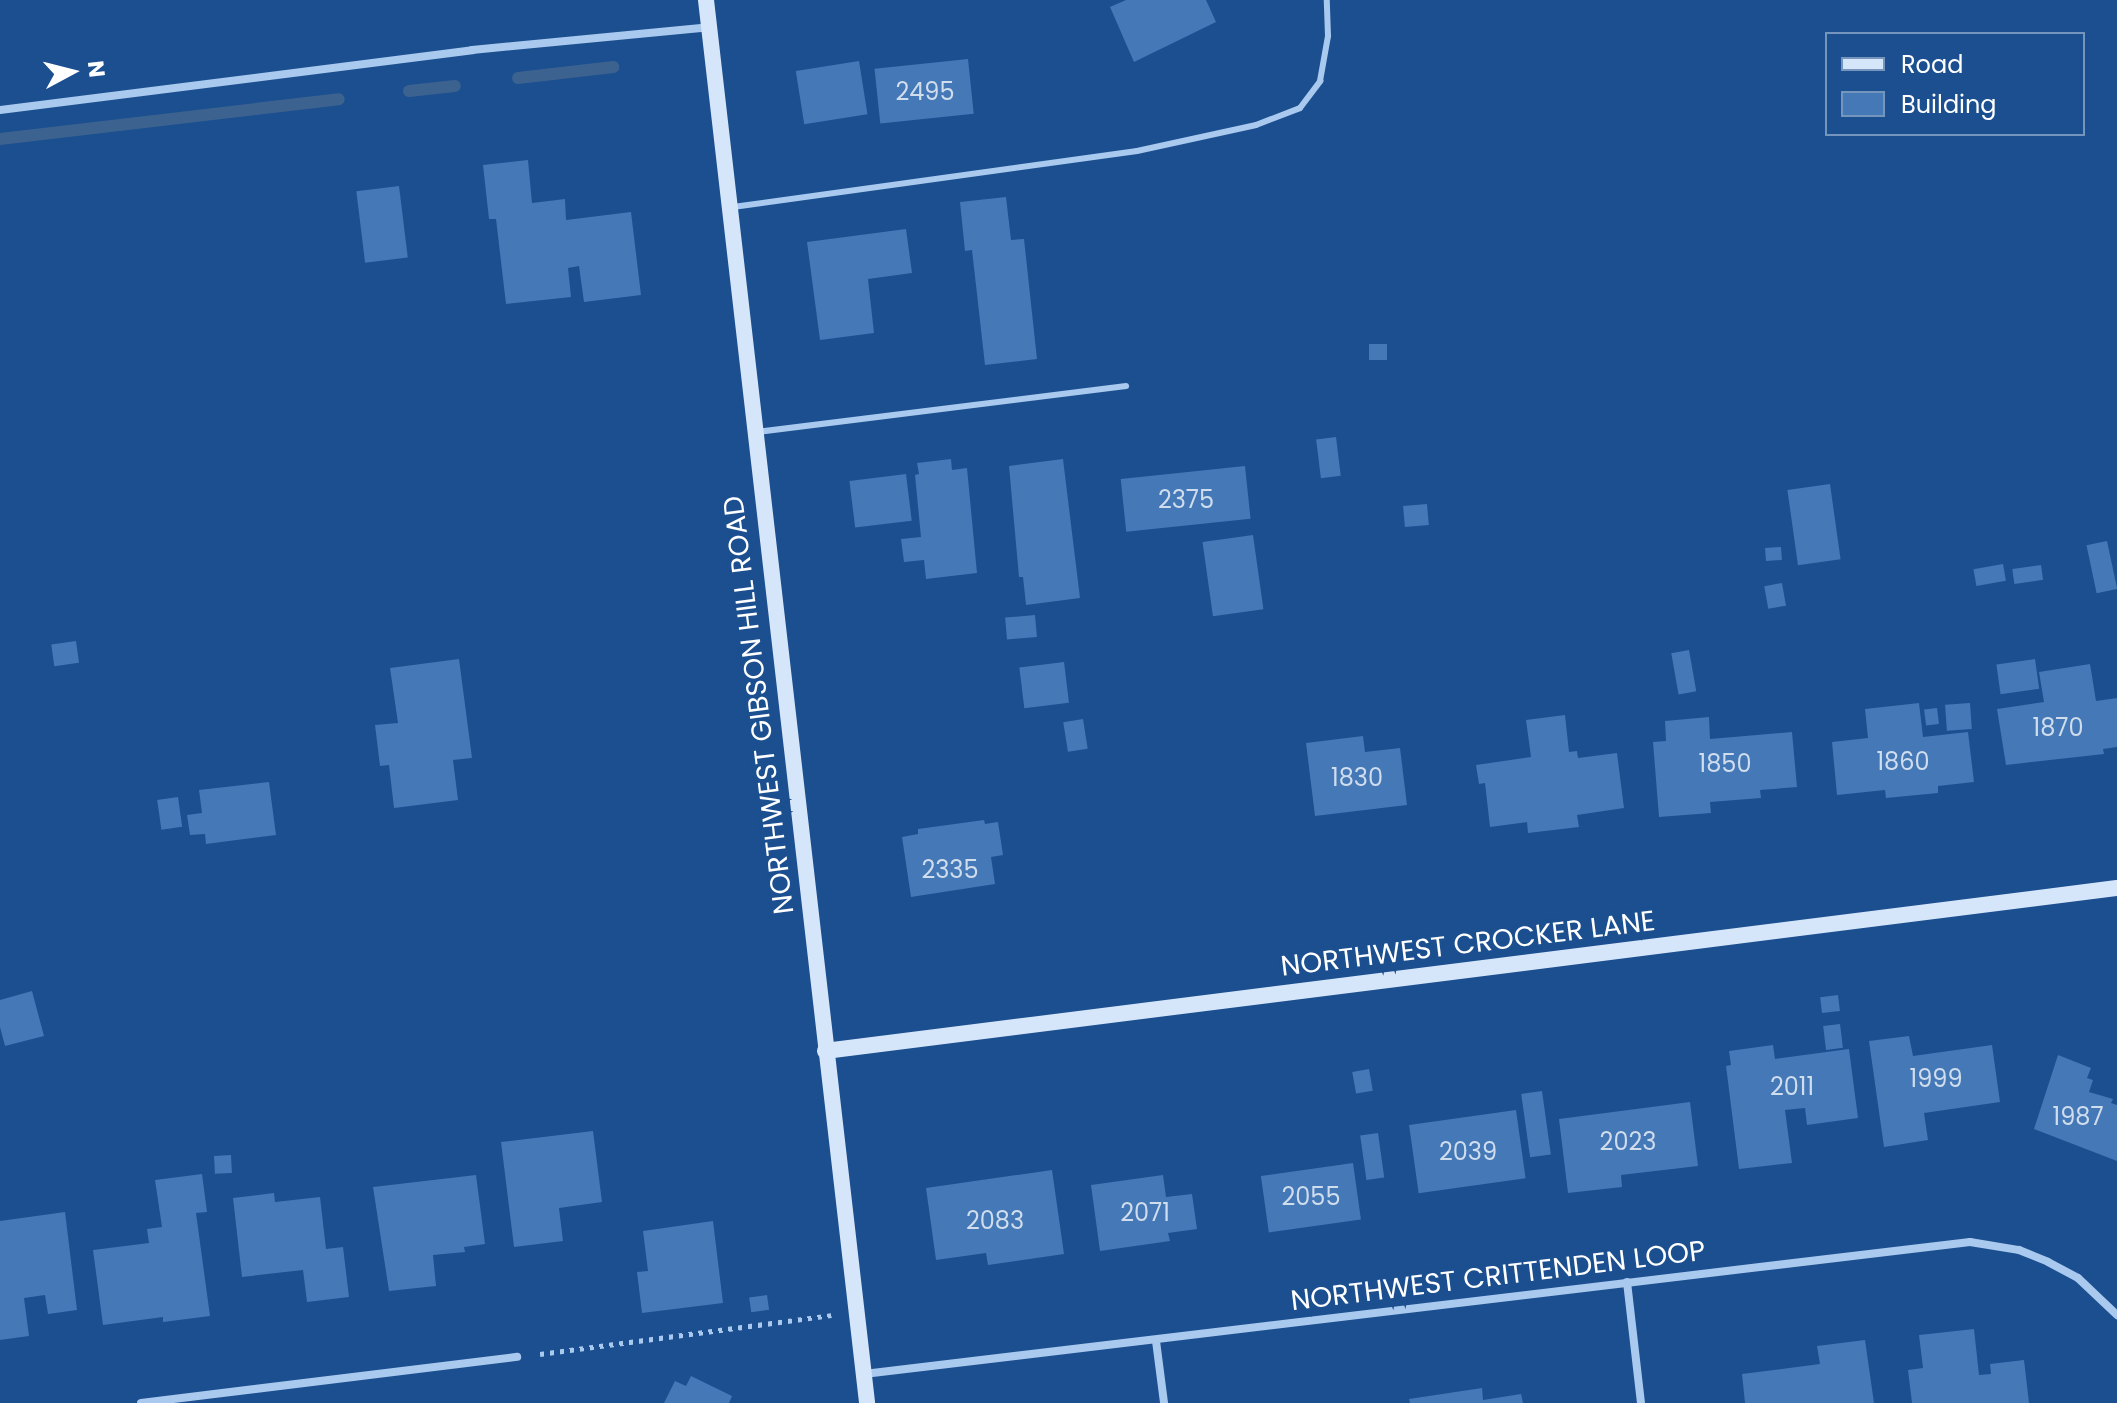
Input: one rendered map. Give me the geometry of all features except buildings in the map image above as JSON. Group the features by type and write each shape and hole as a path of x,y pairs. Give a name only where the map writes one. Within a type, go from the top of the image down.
{"main road":[{"name":"NORTHWEST GIBSON HILL ROAD","path":"706,0 753,432 867,1403"},
{"name":"NORTHWEST CROCKER LANE","path":"825,1051 2117,888"}],"street":[{"path":"0,110 472,50 709,27"},
{"name":"NORTHWEST CRITTENDEN LOOP","path":"864,1374 1970,1242 2019,1250 2048,1262 2078,1278 2117,1315"},
{"path":"1627,1282 1641,1403"},
{"path":"1156,1341 1164,1403"},
{"path":"141,1403 517,1357"}],"lane":[{"path":"729,207 1137,151 1256,125 1300,108 1320,81 1328,36 1327,0"},
{"path":"753,432 1126,386"}],"path":[{"path":"517,1357 856,1312"}],"waterway":[{"path":"518,78 613,67"},
{"path":"409,91 455,86"},
{"path":"0,139 339,99"}]}
